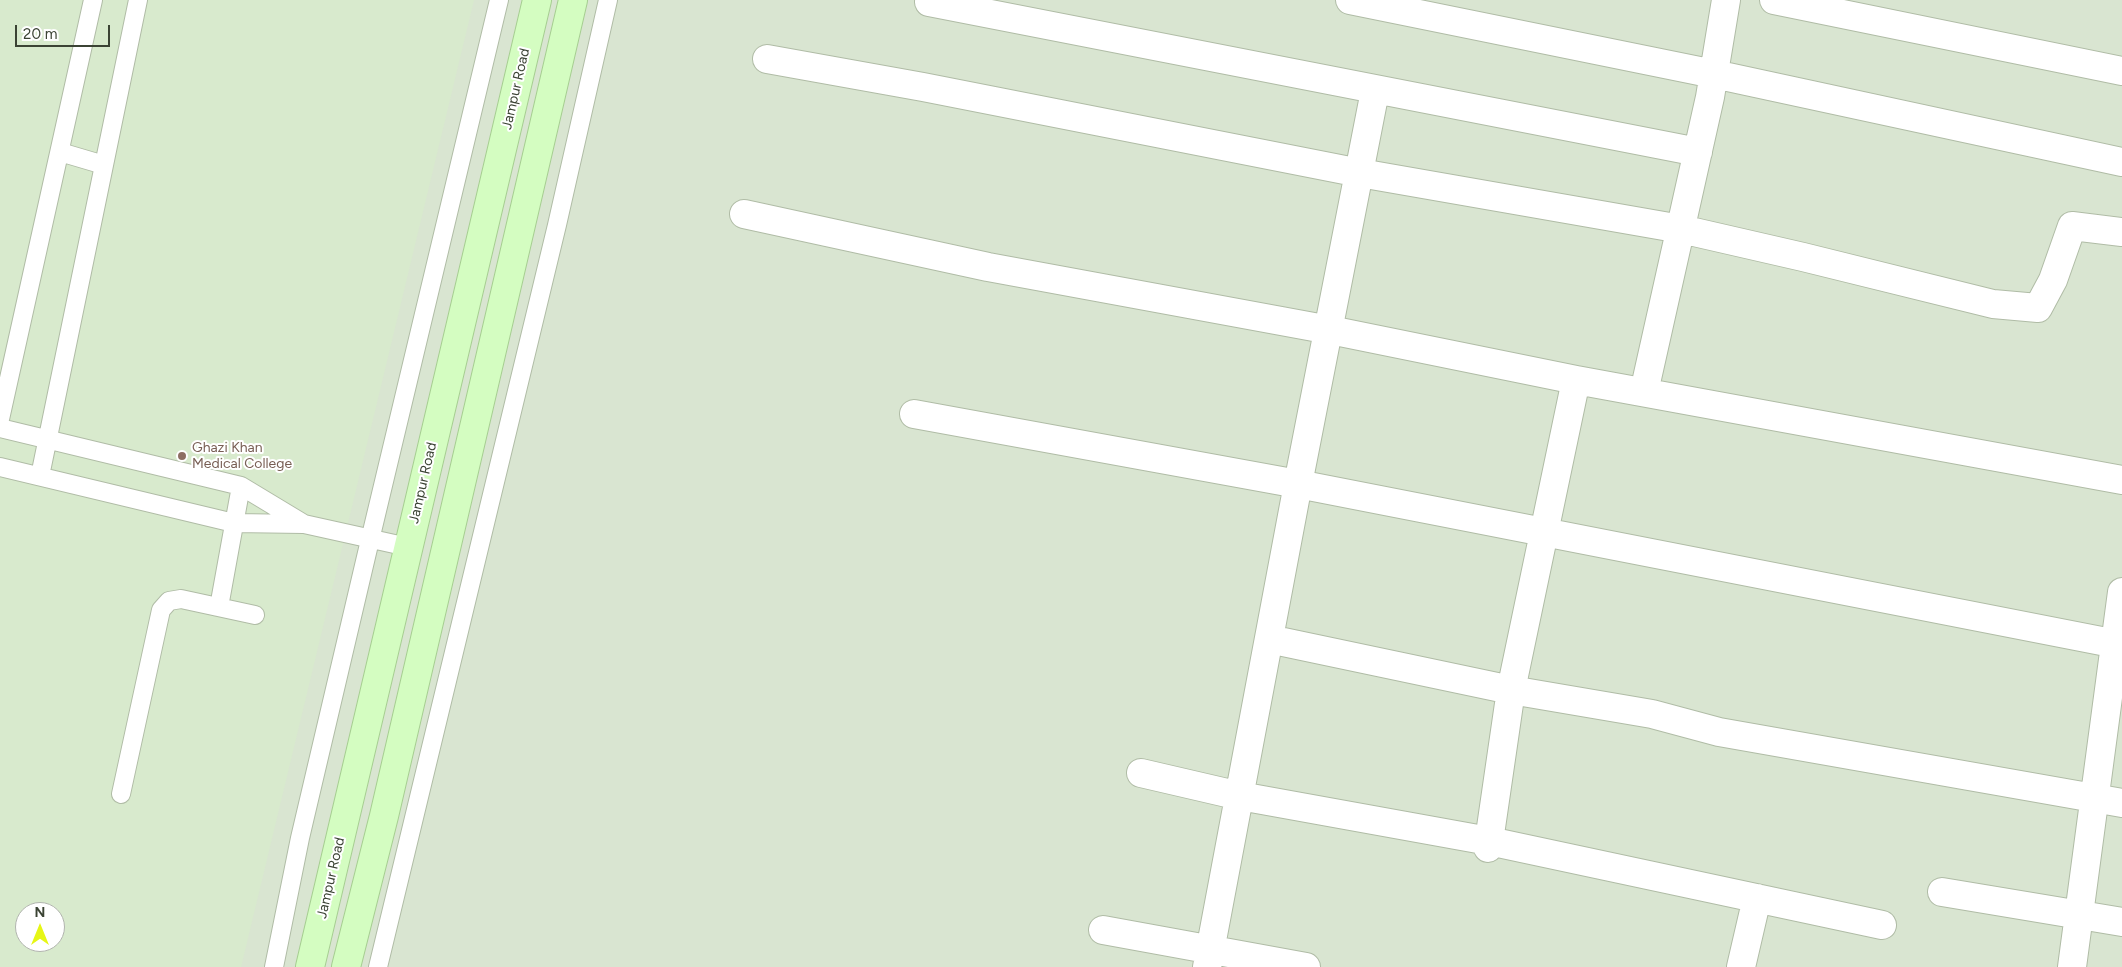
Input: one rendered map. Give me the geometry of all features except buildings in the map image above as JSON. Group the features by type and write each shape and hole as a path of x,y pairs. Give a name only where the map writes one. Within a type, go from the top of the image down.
{"main road":[{"name":"Jampur Road","path":"310,967 537,0"},
{"path":"346,967 384,816 573,0"}],"street":[{"path":"1350,0 1714,74 2122,162"},
{"path":"1644,392 1698,152 1714,74 1726,0"},
{"path":"1774,0 2122,71"},
{"path":"929,2 1376,91 1698,152"},
{"path":"767,58 1360,173 1681,230 1803,257 1993,304 2038,308 2053,280 2072,226 2122,232"},
{"path":"1209,958 1298,484 1376,91"},
{"path":"744,214 988,267 1330,330 1576,380 2122,480"},
{"path":"1488,845 1511,690 1576,380"},
{"path":"914,414 1298,484 2119,644"},
{"path":"2072,967 2095,798 2119,644 2122,592"},
{"path":"1269,639 1511,690 1652,714 1719,732 2122,803"},
{"path":"1141,773 1240,796 1757,898 1882,925"},
{"path":"1942,892 2122,922"},
{"path":"1741,967 1757,898"},
{"path":"1103,930 1209,958 1306,967"}],"lane":[{"path":"0,419 93,0"},
{"path":"40,476 138,0"},
{"path":"274,967 300,838 499,0"},
{"path":"378,967 557,225 608,0"},
{"path":"60,152 104,165"},
{"path":"0,428 241,486 304,524"},
{"path":"0,467 234,523 304,524 408,547"},
{"path":"219,607 241,486"},
{"path":"121,794 161,610 169,601 181,599 255,615"}],"shaded area":[{"path":"0,0 2122,0 2122,967 0,967"},
{"name":"Ghazi Khan Medical College","path":"0,0 474,0 241,967 0,967"}],"place":[{"name":"Ghazi Khan Medical College","path":"182,456"}]}
